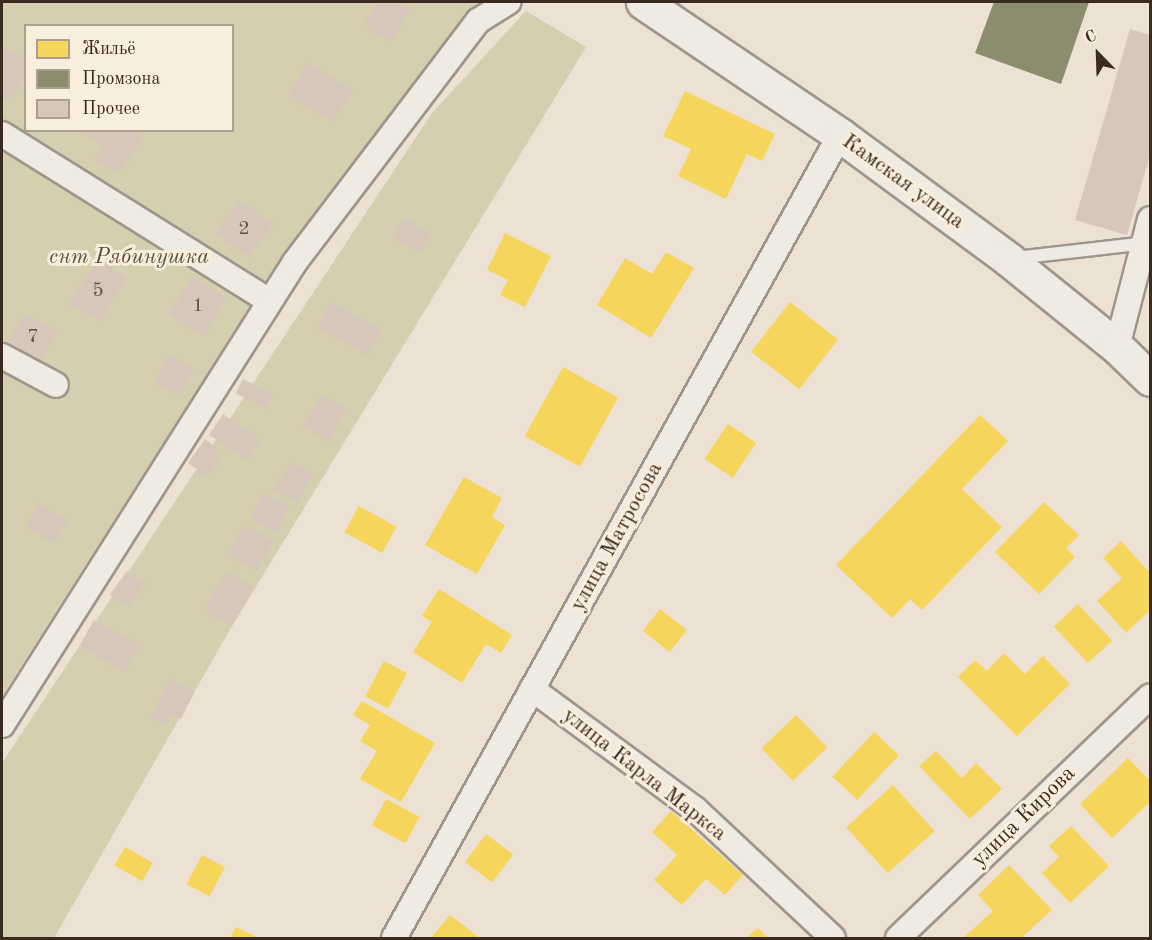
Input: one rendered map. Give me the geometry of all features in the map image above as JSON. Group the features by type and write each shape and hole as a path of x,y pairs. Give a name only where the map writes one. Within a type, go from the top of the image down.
{"street":[{"path":"2,725 269,301 478,21 509,2"},
{"name":"Камская улица","path":"643,2 840,135 1008,259 1117,346 1150,380"},
{"path":"2,134 269,301"},
{"name":"улица Матросова","path":"394,939 840,135"},
{"path":"1117,346 1148,235"},
{"path":"2,356 56,385"},
{"name":"улица Карла Маркса","path":"532,689 695,809 832,939"},
{"name":"улица Кирова","path":"898,939 1150,696"}],"lane":[{"path":"1008,259 1148,235"}],"green space":[{"name":"снт Рябинушка","path":"2,2 486,2 472,11 280,259 2,696"},
{"path":"526,11 586,47 232,626 54,938 2,938 2,763 432,113"}],"building: Жильё":[{"path":"685,91 775,134 762,161 747,154 726,199 678,176 691,149 663,136"},
{"path":"505,233 551,256 525,307 500,295 508,280 487,270"},
{"path":"666,252 694,268 651,338 597,305 625,258 652,274"},
{"path":"790,302 838,340 799,389 751,352"},
{"path":"563,367 618,398 580,467 525,436"},
{"path":"980,415 1008,441 962,489 1002,527 922,610 910,599 892,618 836,565"},
{"path":"728,424 756,443 733,478 705,459"},
{"path":"464,477 502,498 492,517 505,525 477,574 425,545"},
{"path":"1044,502 1079,535 1066,548 1075,557 1039,594 995,552"},
{"path":"359,506 397,527 382,553 344,532"},
{"path":"1121,541 1150,573 1150,610 1126,633 1097,601 1122,578 1103,558"},
{"path":"439,589 512,635 501,653 486,644 462,683 413,652 432,622 422,616"},
{"path":"1078,604 1112,641 1088,663 1054,627"},
{"path":"660,609 687,630 670,652 643,631"},
{"path":"1004,653 1025,674 1043,656 1070,684 1017,736 958,677 975,660 987,671"},
{"path":"384,661 407,673 388,709 365,696"},
{"path":"362,701 435,743 401,802 360,779 377,751 360,741 370,725 353,715"},
{"path":"796,715 827,747 793,781 761,748"},
{"path":"874,732 899,755 857,800 832,777"},
{"path":"936,751 962,778 976,763 1002,789 970,819 919,766"},
{"path":"1128,758 1150,781 1150,802 1112,838 1080,804"},
{"path":"893,785 934,831 888,873 846,827"},
{"path":"386,799 420,817 405,843 372,825"},
{"path":"671,811 743,875 725,895 706,879 682,905 654,880 677,855 652,832"},
{"path":"1071,826 1109,866 1070,903 1042,873 1059,857 1049,846"},
{"path":"486,834 513,854 492,882 465,862"},
{"path":"125,847 153,863 142,881 114,865"},
{"path":"202,855 225,867 209,896 187,884"},
{"path":"1009,865 1052,910 1021,938 963,938 993,911 978,895"},
{"path":"450,915 480,938 431,938"},
{"path":"236,927 259,938 230,938"},
{"path":"758,928 768,938 746,938"}],"building: Промзона":[{"path":"994,2 1089,2 1061,84 975,53"}],"building: Прочее":[{"path":"378,2 397,2 410,10 391,42 363,25"},
{"path":"1130,29 1150,35 1150,155 1127,235 1075,220"},
{"path":"2,44 24,60 24,79 8,101 2,97"},
{"path":"308,63 353,90 333,122 288,96"},
{"path":"83,132 137,132 144,137 119,174 95,159 104,146"},
{"path":"240,200 273,224 249,257 216,233"},
{"path":"404,217 431,234 419,253 392,237"},
{"path":"97,259 127,277 100,322 70,304"},
{"path":"192,277 227,299 203,336 169,314"},
{"path":"332,302 382,331 368,356 318,327"},
{"path":"25,313 58,332 41,361 8,342"},
{"path":"171,354 195,370 177,397 153,381"},
{"path":"243,379 273,394 266,409 236,393"},
{"path":"321,395 347,410 329,441 303,426"},
{"path":"223,414 261,440 247,460 209,435"},
{"path":"205,439 218,449 214,455 220,460 208,477 188,463"},
{"path":"291,461 313,474 296,503 274,489"},
{"path":"264,493 289,506 275,532 250,520"},
{"path":"39,503 68,521 54,544 25,526"},
{"path":"245,525 274,541 257,571 229,555"},
{"path":"127,571 145,584 128,607 110,594"},
{"path":"226,572 254,588 232,626 204,610"},
{"path":"94,620 140,646 126,672 79,646"},
{"path":"171,679 195,691 181,719 172,714 165,726 150,718"}]}
